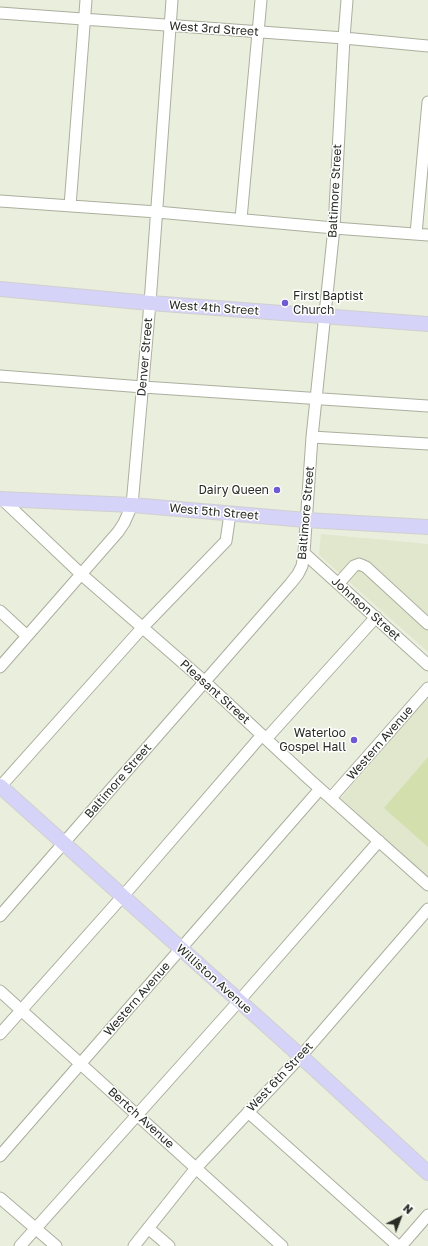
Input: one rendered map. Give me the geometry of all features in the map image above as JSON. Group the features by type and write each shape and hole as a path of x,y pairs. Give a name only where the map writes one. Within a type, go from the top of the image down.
{"main road":[{"name":"West 4th Street","path":"0,289 150,303 428,324"},
{"name":"West 5th Street","path":"1,499 132,505 306,520 428,527"},
{"name":"Williston Avenue","path":"0,787 301,1056 428,1173"}],"street":[{"path":"70,206 86,0"},
{"name":"Denver Street","path":"0,667 118,532 132,505 150,303 172,0"},
{"path":"241,219 261,0"},
{"name":"Baltimore Street","path":"0,916 292,583 302,566 312,437 334,228 347,0"},
{"name":"West 3rd Street","path":"0,13 344,38 428,46"},
{"path":"416,234 428,102"},
{"path":"0,201 157,212 334,228 428,234"},
{"path":"0,376 428,406"},
{"path":"312,437 428,444"},
{"name":"Pleasant Street","path":"1,499 81,574 204,682 320,789 428,885"},
{"path":"0,787 142,628 226,541 230,514"},
{"name":"Johnson Street","path":"304,553 428,664"},
{"path":"338,584 354,566 359,564 366,567 428,624"},
{"path":"0,611 27,636"},
{"path":"0,1034 264,737 376,617"},
{"name":"Western Avenue","path":"331,798 428,688"},
{"name":"Western Avenue","path":"0,1156 320,789"},
{"path":"20,1246 239,1001 379,841"},
{"name":"West 6th Street","path":"134,1246 196,1168 301,1056 428,909"},
{"name":"Bertch Avenue","path":"0,991 282,1246"},
{"path":"248,1112 398,1246"},
{"path":"0,1198 56,1246"},
{"path":"401,1246 428,1215"},
{"path":"148,1228 169,1246"}],"shaded area":[{"path":"321,534 428,544 428,652 319,555"},
{"path":"428,696 428,877 341,798"}],"green space":[{"path":"428,757 428,847 384,808"}],"place":[{"name":"First Baptist Church","path":"285,303"},
{"name":"Dairy Queen","path":"277,490"},
{"name":"Waterloo Gospel Hall","path":"354,740"}]}
